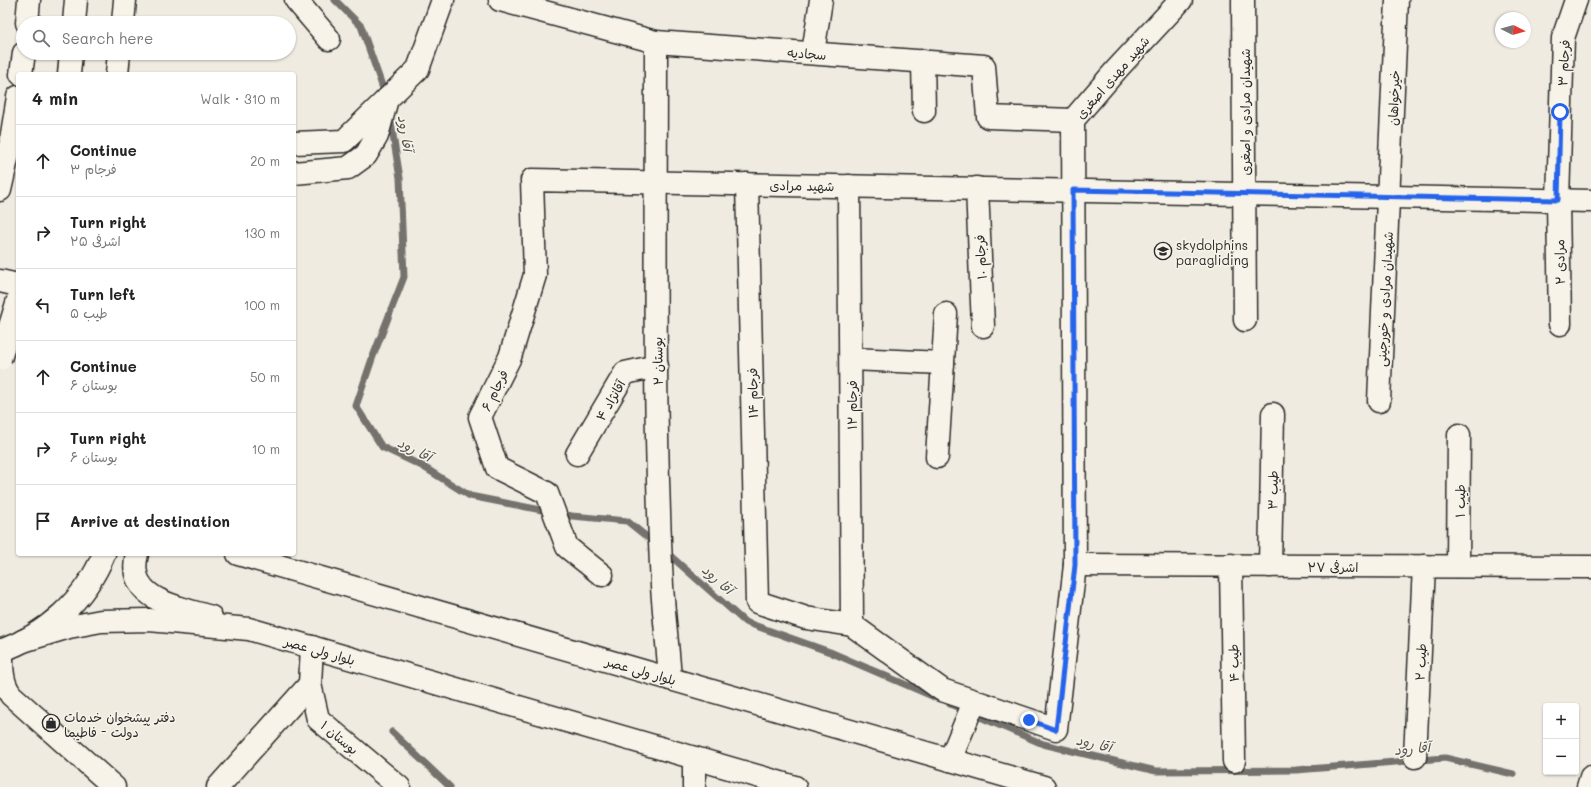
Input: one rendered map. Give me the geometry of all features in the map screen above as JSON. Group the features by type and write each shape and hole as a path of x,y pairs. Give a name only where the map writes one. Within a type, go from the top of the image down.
{"main road":[{"path":"28,16 29,0"},
{"path":"75,16 76,0"},
{"path":"124,16 125,0"},
{"path":"296,0 329,39"},
{"path":"296,143 344,140 380,106 418,69 443,0"},
{"name":"سجادیه","path":"500,0 656,42 984,66 988,117 1074,120"},
{"path":"813,53 821,0"},
{"name":"شهید مهدی اصغری","path":"971,710 1056,730 1075,565 1074,120 1117,69 1181,0"},
{"name":"شهیدان مرادی و اصغری","path":"1243,0 1245,320"},
{"name":"خیرخواهان","path":"1389,197 1397,0"},
{"name":"فرجام ۳","path":"1558,200 1563,38 1576,0"},
{"name":"بوستان ۲","path":"656,42 659,491 662,587 670,679"},
{"path":"22,72 23,60"},
{"path":"68,72 70,60"},
{"path":"117,72 118,60"},
{"path":"923,61 924,111"},
{"path":"296,173 348,168 366,155 377,136 380,106"},
{"path":"0,190 10,146 16,109"},
{"name":"شهید مرادی","path":"532,180 1591,201"},
{"name":"فرجام ۶","path":"532,180 535,275 510,357 480,417 497,468 547,493 566,547 602,575"},
{"name":"فرجام ۱۴","path":"747,184 757,602 806,618 852,625"},
{"name":"فرجام ۱۲","path":"849,186 852,625"},
{"name":"فرجام ۱۰","path":"977,188 983,326"},
{"name":"شهیدان مرادی و خورجینی","path":"1379,401 1389,197"},
{"name":"مرادی ۲","path":"1558,200 1560,324"},
{"path":"0,281 16,285"},
{"path":"0,359 16,307"},
{"path":"937,457 946,314"},
{"path":"0,326 16,332"},
{"path":"850,359 943,363"},
{"name":"آقانژاد ۴","path":"578,454 625,373 657,366"},
{"name":"طیب ۳","path":"1270,566 1273,414"},
{"name":"طیب ۱","path":"1458,566 1459,435"},
{"path":"103,556 93,576 74,602 51,624 23,641 1,650 3,679 6,688 11,695 114,787"},
{"path":"137,556 135,565 139,583 145,591 155,599 249,629"},
{"name":"بلوار ولی عصر","path":"245,556 1044,787"},
{"name":"اشرفی ۲۷","path":"1075,565 1591,566"},
{"name":"طیب ۴","path":"1231,566 1234,761"},
{"name":"طیب ۲","path":"1415,757 1424,566"},
{"name":"بلوار ولی عصر","path":"23,641 68,627 101,621 149,620 249,629 795,787"},
{"path":"852,625 971,710 950,760"},
{"name":"بوستان ۱","path":"312,648 310,684 318,719 399,787"},
{"path":"218,787 310,684"},
{"path":"694,758 694,787"},
{"path":"1588,787 1591,777"}],"waterway":[{"name":"آقا رود","path":"335,0 361,26 386,97"},
{"name":"آقا رود","path":"390,117 400,178 404,277 372,359 356,406 382,447 422,466 470,496 572,516 627,521 657,545"},
{"name":"آقا رود","path":"665,551 745,622 830,652 939,699"},
{"name":"آقا رود","path":"950,704 1043,744 1156,771 1296,770 1445,758 1513,774"},
{"path":"392,732 450,787"}],"place":[{"name":"skydolphins paragliding","path":"1163,251"},
{"name":"دفتر پیشخوان خدمات دولت - فاطیما","path":"51,723"}],"route":[{"path":"1029,720 1056,730 1075,565 1073,190 1558,200 1560,112"}]}
